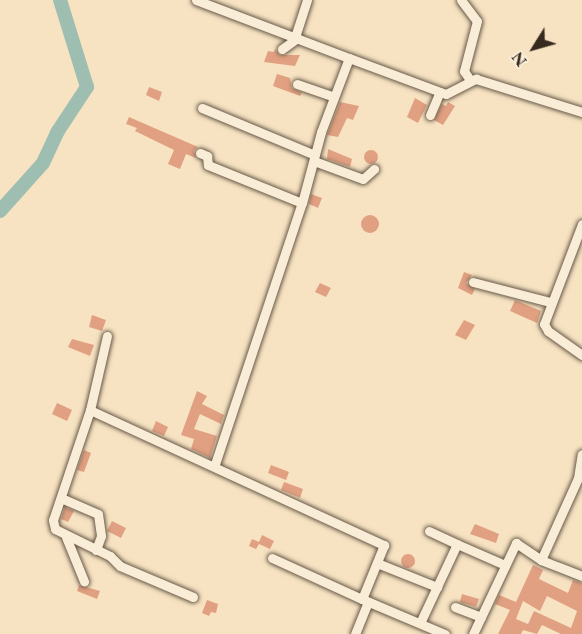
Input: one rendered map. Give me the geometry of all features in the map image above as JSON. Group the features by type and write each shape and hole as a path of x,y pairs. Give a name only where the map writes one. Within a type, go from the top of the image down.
{"street":[{"path":"196,0 440,92 451,94 476,78 582,112"},
{"path":"282,49 296,38 307,0"},
{"path":"461,0 477,21 464,71 470,81"},
{"path":"215,464 302,203 334,97 349,58"},
{"path":"297,84 334,97"},
{"path":"430,115 440,92"},
{"path":"202,108 363,179 374,169"},
{"path":"200,153 207,156 208,165 302,203"},
{"path":"582,224 550,302 544,324 548,331 582,355"},
{"path":"473,282 550,302"},
{"path":"108,336 90,410 53,520 55,529 66,537 96,550 120,566 193,597"},
{"path":"90,410 215,464 384,545 376,563 354,634"},
{"path":"541,560 578,478 582,453"},
{"path":"61,498 100,518 96,550"},
{"path":"429,531 505,565"},
{"path":"66,537 84,581"},
{"path":"473,634 516,543 541,560 582,576"},
{"path":"420,624 457,544"},
{"path":"272,558 445,634"},
{"path":"376,563 437,587"},
{"path":"455,607 481,617"}],"building":[{"path":"275,49 280,55 300,55 295,66 264,62 268,51 274,52"},
{"path":"277,74 290,78 292,88 302,93 300,96 273,86"},
{"path":"149,87 162,92 159,101 146,95"},
{"path":"415,98 427,105 418,123 407,117"},
{"path":"340,102 359,106 353,120 347,118 338,137 327,135"},
{"path":"448,102 455,106 443,125 434,120 442,104 446,106"},
{"path":"129,117 198,147 194,151 196,158 186,154 180,169 168,164 174,150 135,131 137,128 126,124"},
{"path":"328,149 352,159 350,167 327,159"},
{"path":"371,150 376,152 378,157 376,162 371,164 366,162 364,157 366,152"},
{"path":"311,194 322,198 318,208 309,204"},
{"path":"370,215 376,218 379,224 376,230 370,233 364,230 361,224 364,218"},
{"path":"464,272 472,275 466,283 475,289 472,295 458,288"},
{"path":"320,283 331,288 326,297 315,292"},
{"path":"515,300 541,311 537,323 510,311"},
{"path":"92,315 106,320 102,331 89,327"},
{"path":"464,320 475,325 466,340 455,335"},
{"path":"72,339 94,345 90,356 68,347"},
{"path":"197,391 207,396 202,404 224,415 221,424 200,414 194,429 217,436 210,458 191,449 194,439 181,435"},
{"path":"57,403 72,410 67,421 52,414"},
{"path":"156,421 168,427 164,436 152,431"},
{"path":"84,450 91,453 84,472 77,470"},
{"path":"271,465 289,472 286,480 268,473"},
{"path":"284,482 303,489 300,498 281,490"},
{"path":"65,507 74,511 68,522 61,519"},
{"path":"112,521 126,528 121,538 107,531"},
{"path":"475,524 499,534 496,543 470,534"},
{"path":"262,535 274,541 270,549 259,544 256,549 249,546 252,539 259,542"},
{"path":"405,554 411,554 415,561 411,568 405,568 401,564 401,558"},
{"path":"533,565 543,570 539,579 568,593 573,580 582,583 582,634 561,634 542,625 537,634 523,630 521,634 498,634 510,610 495,604 499,595 516,602","holes":["547,596 577,611 571,628 534,611 528,624 516,619 523,601 540,611"]},
{"path":"79,585 100,591 97,599 77,591"},
{"path":"462,594 479,599 476,607 460,602"},
{"path":"207,600 218,604 216,613 211,612 209,616 202,613"}],"waterway":[{"path":"0,211 43,163 58,131 87,87 60,0"}]}
